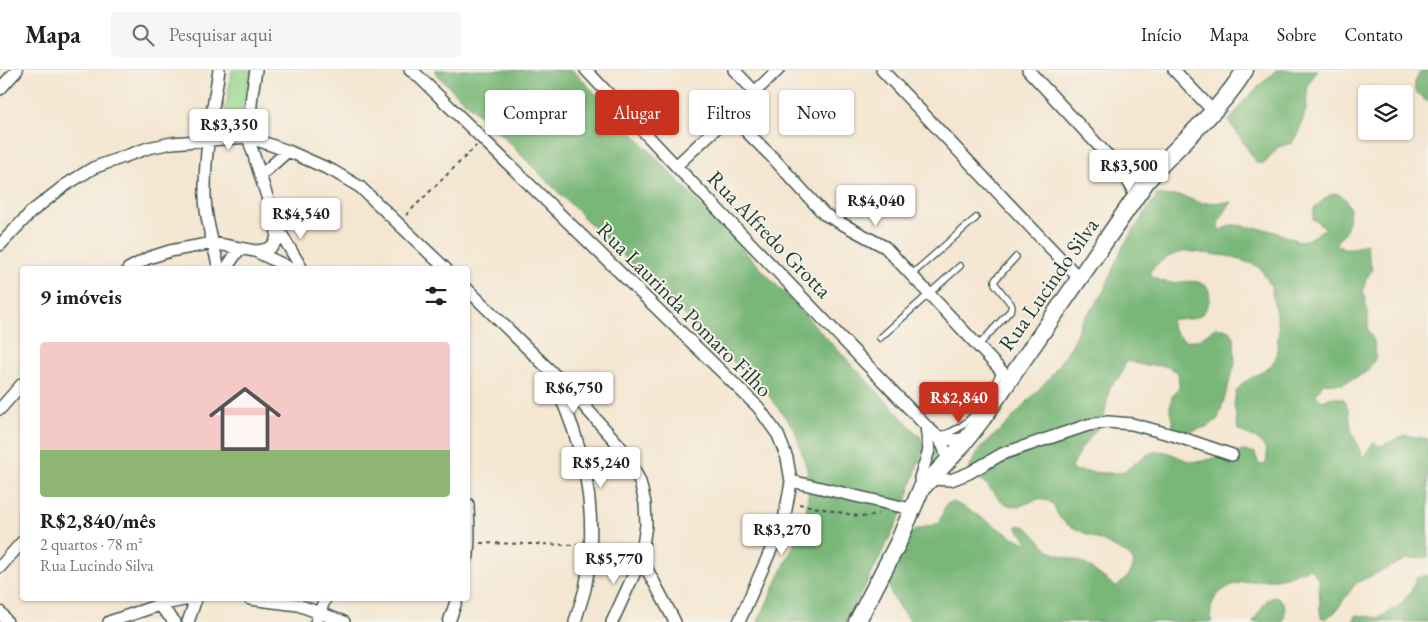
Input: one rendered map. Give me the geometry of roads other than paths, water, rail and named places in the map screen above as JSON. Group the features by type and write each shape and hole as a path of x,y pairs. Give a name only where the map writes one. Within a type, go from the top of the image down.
{"street":[{"path":"0,89 17,70"},
{"path":"218,266 204,191 219,70"},
{"path":"255,251 273,246 277,234 276,225 248,137 256,70"},
{"name":"Rua Alfredo Grotta","path":"586,70 926,426 938,436"},
{"path":"734,70 753,90"},
{"path":"757,90 778,70"},
{"path":"882,70 1079,278"},
{"path":"1028,70 1124,173 1131,179 1146,182"},
{"path":"1174,70 1212,111"},
{"name":"Rua Lucindo Silva","path":"859,621 898,543 911,509 925,484 959,449 984,418 1005,375 1079,278 1146,182 1160,165 1233,90 1245,70"},
{"name":"Rua Laurinda Pomaro Filho","path":"414,72 758,406 778,435 787,458 791,481 788,502 784,520 739,622"},
{"path":"676,166 710,135"},
{"path":"750,135 824,214 885,247 1005,375"},
{"path":"0,246 31,212 64,186 93,168 148,148 172,143 248,137 288,151 333,171 360,187 443,266"},
{"path":"260,176 288,151"},
{"path":"1124,173 1132,187 1135,199"},
{"path":"276,225 300,266"},
{"path":"133,266 148,258 192,246 213,243 255,251 286,266"},
{"path":"229,266 240,248"},
{"path":"289,266 294,262 295,256"},
{"path":"470,292 569,389 629,458 640,482 646,503 646,525 641,560 612,622"},
{"path":"545,365 562,398 570,419 586,473 590,512 590,545 584,590 575,622"},
{"path":"0,409 20,386"},
{"path":"926,426 929,450 920,478 925,484 951,480 1002,454 1088,425 1108,422 1132,424 1232,454"},
{"path":"938,436 948,440 960,440 970,436"},
{"path":"938,436 946,452 946,463"},
{"path":"791,481 911,509"},
{"path":"0,567 20,544"},
{"path":"641,560 675,622"},
{"path":"109,622 159,605 180,601"},
{"path":"188,622 195,601"},
{"path":"266,601 298,605 318,617 344,622"},
{"path":"318,617 324,601"},
{"path":"450,622 456,601"},
{"path":"159,605 175,622"},
{"path":"0,612 7,622"}],"lane":[{"path":"912,274 976,218"},
{"path":"978,346 1012,307 1012,304 995,284 995,280 1016,257"},
{"path":"880,338 960,266"},
{"path":"938,436 953,432 964,426 979,410 1005,375"}]}
